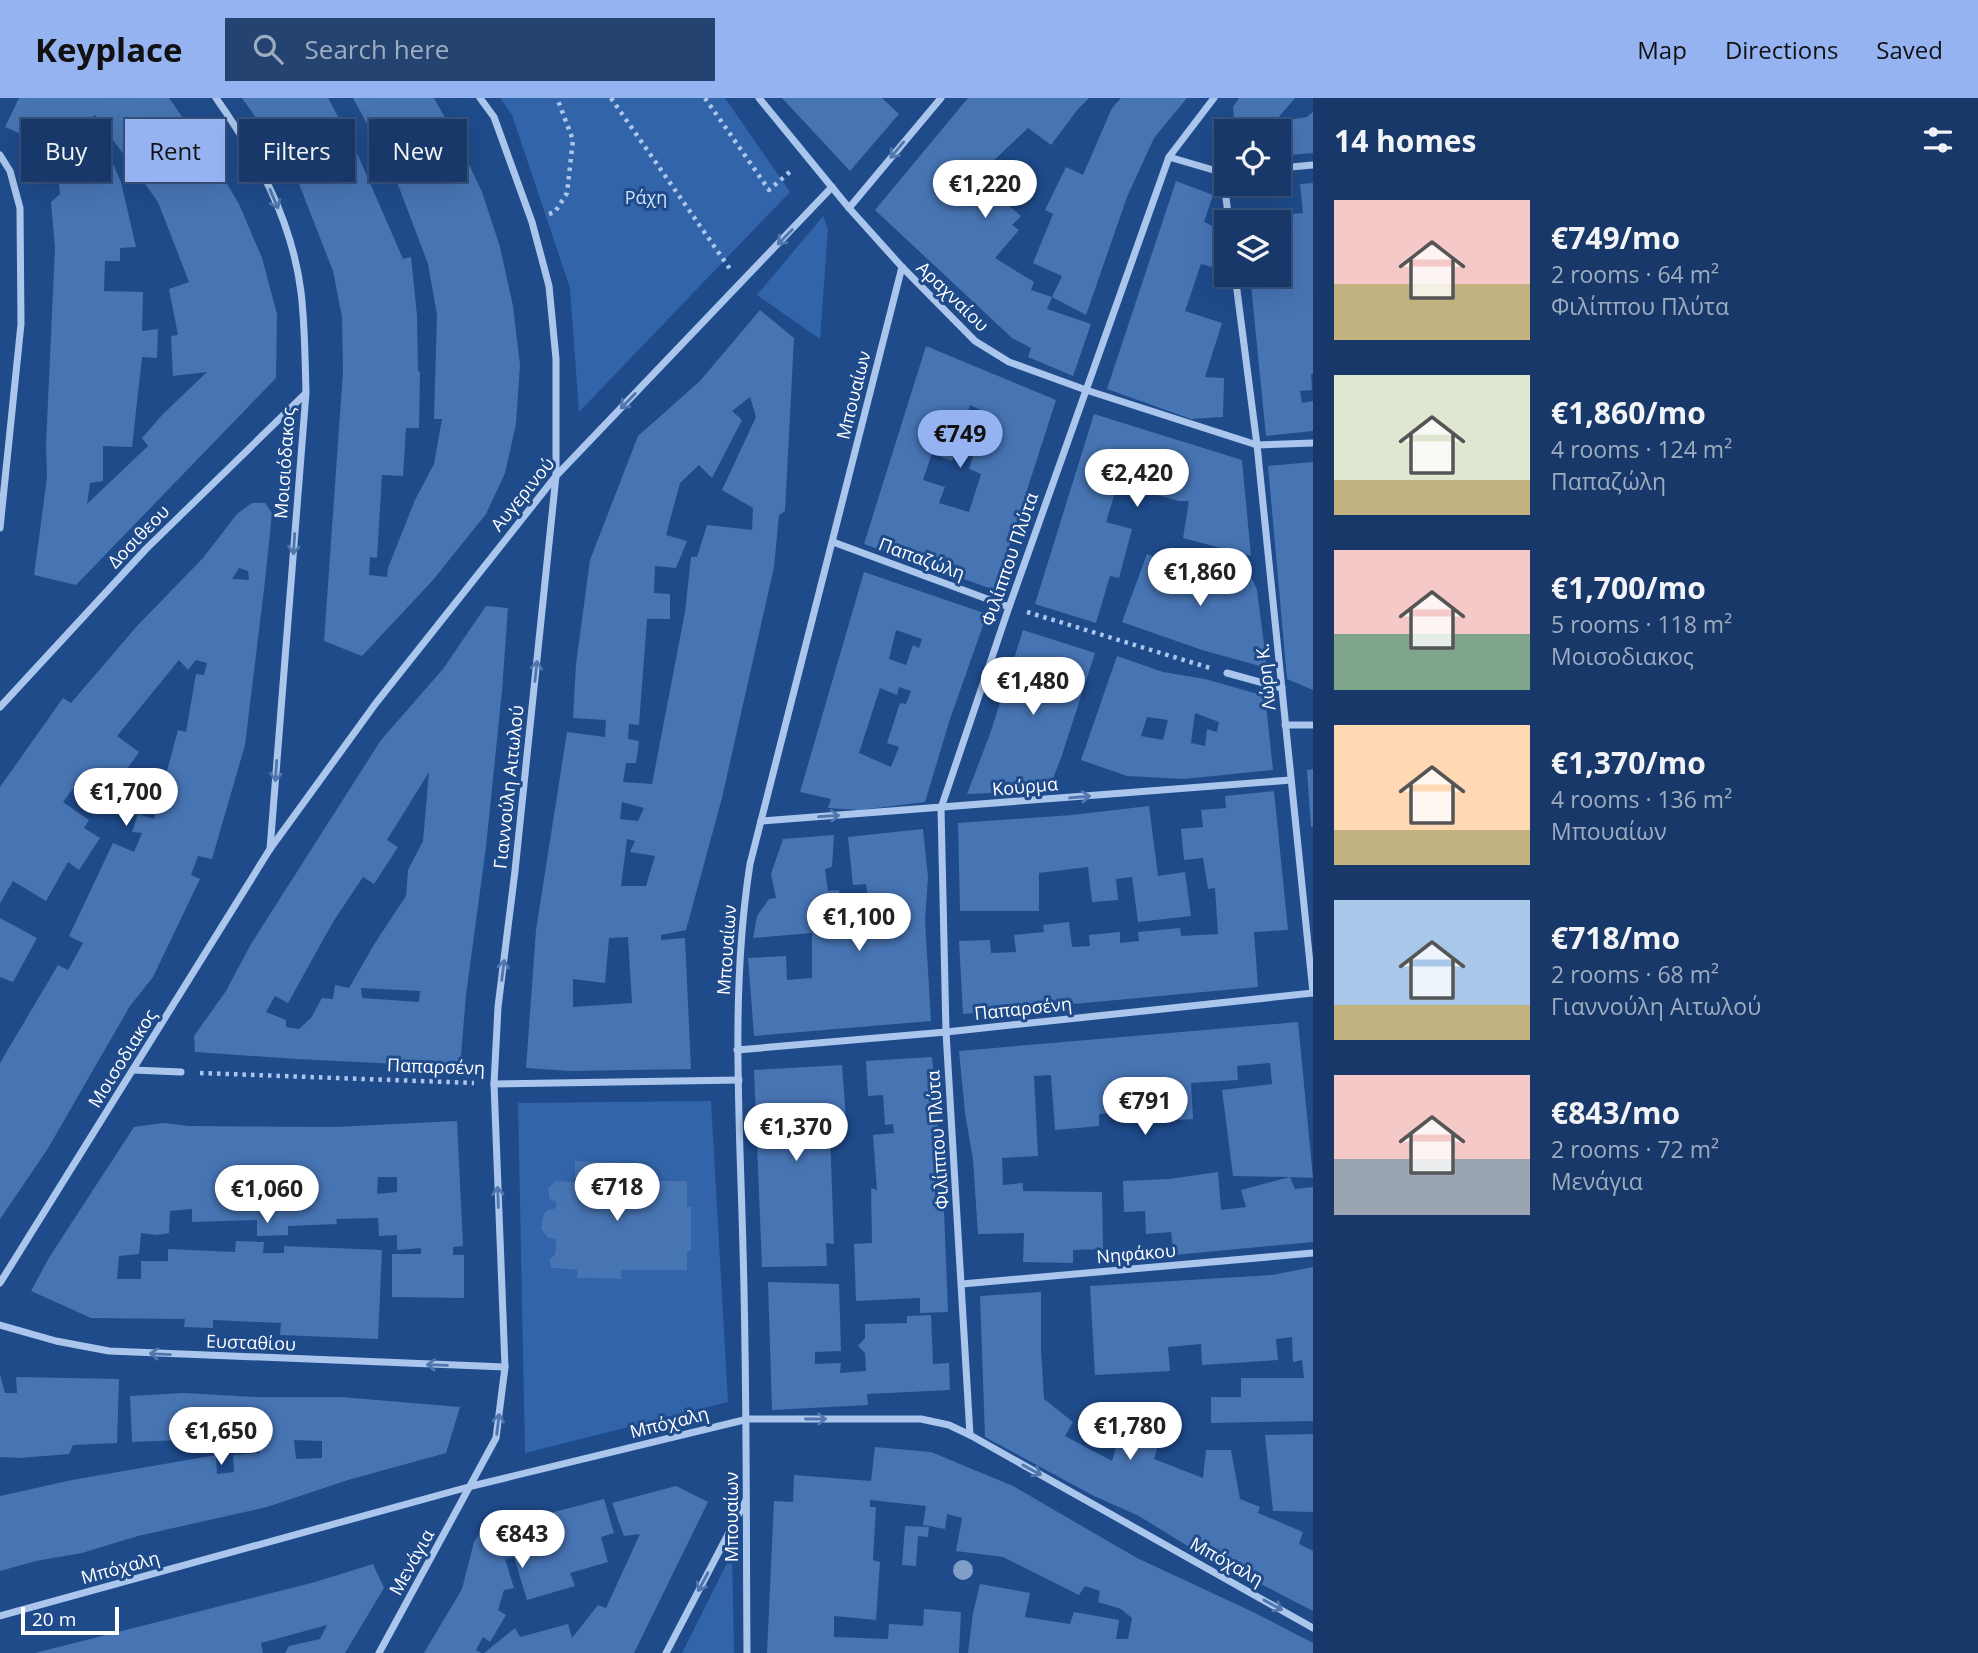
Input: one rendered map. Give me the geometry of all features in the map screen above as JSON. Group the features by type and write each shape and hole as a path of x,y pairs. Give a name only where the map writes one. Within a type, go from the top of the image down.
{"street":[{"name":"Μοισιόδακος","path":"216,98 253,153 283,219 301,291 306,393 270,849"},
{"name":"Γιαννούλη Αιτωλού","path":"472,1486 496,1438 505,1367 494,1084 498,1007 515,871 556,476 556,359 549,286 532,222 495,117 480,98"},
{"name":"Αραχναίου","path":"759,98 849,208 902,267 975,341 1009,362 1086,390 1257,445 1313,443"},
{"path":"849,208 941,98"},
{"name":"Φιλίππου Πλύτα","path":"970,1435 946,1032 941,808 1009,607 1169,157 1214,98"},
{"path":"0,155 10,171 20,208 21,324 0,528"},
{"path":"1169,157 1214,171"},
{"path":"1291,167 1313,165"},
{"name":"Αυγερινού","path":"270,849 376,702 556,476 832,187"},
{"name":"Μπουαίων","path":"747,1653 748,1419 737,1050 742,919 750,864 902,267"},
{"name":"Λώρη Κ.","path":"1237,287 1257,445 1313,993"},
{"name":"Δοσιθεου","path":"0,707 146,549 306,393"},
{"name":"Παπαζώλη","path":"833,542 1009,607"},
{"path":"1227,673 1282,688"},
{"path":"1285,725 1313,725"},
{"name":"Κούρμα","path":"761,821 1291,780"},
{"name":"Μοισοδιακος","path":"0,1283 270,849"},
{"name":"Παπαρσένη","path":"737,1050 946,1032 1313,993"},
{"path":"133,1070 181,1072"},
{"name":"Παπαρσένη","path":"494,1084 739,1080"},
{"name":"Νηφάκου","path":"962,1284 1313,1253"},
{"name":"Ευσταθίου","path":"0,1325 109,1352 505,1367"},
{"name":"Μπόχαλη","path":"0,1616 472,1486 748,1419 921,1419 949,1425 970,1435 1313,1628"},
{"name":"Μενάγια","path":"379,1653 472,1486"},
{"path":"666,1653 746,1500"}],"path":[{"path":"532,222 555,212 567,193 573,140 557,98"},
{"path":"611,98 740,284"},
{"path":"705,98 769,190 806,158"},
{"path":"1009,607 1227,673"},
{"name":"Παπαρσένη","path":"181,1072 494,1084"}],"green space":[{"name":"Ράχη","path":"500,98 725,98 790,192 579,412 570,288 512,115"},
{"path":"823,216 828,229 820,339 757,295"},
{"path":"711,1101 728,1402 525,1453 518,1103","holes":["575,1161 619,1162 619,1180 687,1181 687,1207 691,1207 691,1251 687,1251 687,1270 621,1270 621,1279 577,1278 577,1270 551,1268 549,1260 555,1254 556,1239 548,1238 541,1229 543,1215 556,1208 556,1202 549,1199 548,1188 556,1182 575,1182"]},
{"path":"732,1553 734,1653 682,1653"}],"building":[{"path":"19,98 169,98 184,119 125,119 125,156 111,137 111,119 98,119 95,115 94,119 21,119 21,134 5,127"},
{"path":"242,98 328,98 339,119 257,119"},
{"path":"353,98 434,98 446,119 369,119 369,128"},
{"path":"782,98 882,98 899,114 850,171"},
{"path":"968,98 1089,98 1051,145 1028,128 970,183 988,198 995,194 1021,216 1012,225 1019,230 995,258 1034,282 1031,290 1052,297 1047,309 1091,324 1073,376 1028,357 1031,348 1012,338 875,210"},
{"path":"1121,98 1187,98 1154,138 1127,197 1086,315 1052,297 1062,276 1033,263 1053,214 1045,210 1066,167 1083,175 1112,108"},
{"path":"1239,98 1295,98 1277,119 1234,119 1233,107"},
{"path":"1313,112 1313,153 1291,155 1291,120 1307,117"},
{"path":"355,148 403,259 411,257 420,372 419,428 406,428 403,476 382,475 377,558 370,557 369,575 387,577 388,568 415,500 434,464 442,419 434,419 437,315 428,264 397,182 467,182 467,160 482,192 500,247 513,306 520,365 516,424 505,473 486,514 433,580 362,656 324,641 343,372 342,317 333,271 298,182 355,182"},
{"path":"111,159 121,182 136,247 120,248 120,261 105,261 104,291 143,292 142,331 158,329 157,358 142,357 132,447 103,446 103,481 90,483 87,504 148,446 142,438 207,372 173,376 171,336 178,335 169,289 189,282 158,202 144,182 225,180 239,204 262,258 277,314 276,378 76,585 34,575 47,478 46,445 55,248 51,202 60,194 59,182 111,182"},
{"path":"1176,181 1213,195 1204,222 1214,227 1212,267 1201,264 1185,311 1222,323 1205,377 1224,378 1223,417 1191,419 1107,389"},
{"path":"1313,183 1312,390 1300,391 1302,403 1313,401 1313,431 1266,436 1251,287 1291,287 1291,214 1303,213 1300,184"},
{"path":"1265,208 1265,210 1243,209"},
{"path":"760,310 794,338 785,511 779,515 774,567 722,798 686,930 661,935 661,940 685,938 691,1069 570,1071 526,1068 536,930 567,732 605,737 606,720 573,718 576,664 590,560 638,436 700,381","holes":["750,397 756,417 722,490 753,508 752,530 707,525 697,557 691,557 685,612 652,784 623,782 626,763 636,763 639,741 628,739 629,724 639,725 647,619 670,619 670,594 654,593 655,566 676,568 687,541 666,535 680,483 699,465 712,478 742,420 732,411","622,802 644,808 638,821 620,819","627,839 635,841 630,852 655,856 646,886 621,886","628,937 632,1003 573,1007 573,979 605,983 609,938"]},
{"path":"926,346 1056,400 995,590 864,544","holes":["970,405 987,413 969,469 981,474 969,512 939,503 945,487 923,480 932,453 952,461"]},
{"path":"1094,414 1242,460 1251,556 1183,538 1189,501 1179,501 1131,488 1132,481 1120,477 1106,522 1132,529 1119,578 1110,576 1096,623 1035,604"},
{"path":"1313,462 1313,690 1287,679 1268,466"},
{"path":"252,503 265,503 272,513 245,745 212,859 198,856 191,875 200,879 153,977 130,1006 47,1150 0,1219 0,1063 58,965 68,970 83,943 69,936 113,843 134,852 142,833 132,832 138,814 154,819 178,730 186,732 196,674 204,675 207,663 196,660 188,670 179,660 117,736 139,752 113,789 97,778 90,789 79,781 63,802 89,820 84,828 100,838 79,870 68,862 46,901 13,881 0,903 0,787 63,698 71,703 137,626 203,558 237,514","holes":["239,568 248,571 249,580 232,579"]},
{"path":"1147,554 1186,569 1188,557 1251,576 1257,590 1267,668 1202,650 1122,622"},
{"path":"864,572 987,614 950,719 925,802 860,810 828,808 831,799 800,792","holes":["896,630 922,639 919,648 913,645 906,665 889,659","899,687 911,691 906,704 900,703 887,743 899,747 891,767 859,753 880,688 897,695"]},
{"path":"486,606 508,608 486,847 466,995 460,1067 195,1052 194,1036 226,991 251,944 381,740 443,669","holes":["429,772 423,841 408,870 406,896 349,988 335,985 333,999 322,998 311,1018 299,1029 286,1027 286,1020 266,1012 275,996 288,1003 333,922 363,877 374,884 398,847 387,840","361,988 420,991 419,1002 362,998"]},
{"path":"1023,630 1095,653 1061,758 1048,791 967,794 990,734"},
{"path":"1117,656 1163,672 1205,679 1265,696 1273,770 1184,779 1127,776 1081,760","holes":["1195,713 1219,722 1217,732 1207,729 1205,746 1191,743","1147,717 1168,720 1163,740 1141,736"]},
{"path":"1313,769 1313,827 1311,827 1307,770"},
{"path":"1274,791 1288,930 1254,932 1258,987 963,1014 959,941 990,940 991,953 1016,952 1014,935 1044,932 1043,925 1069,922 1072,947 1090,946 1089,935 1120,932 1120,943 1139,941 1138,932 1180,928 1181,936 1218,934 1215,888 1208,889 1203,858 1184,860 1181,829 1203,827 1201,810 1226,808 1225,796"},
{"path":"1149,806 1158,876 1185,872 1191,916 1138,922 1132,877 1116,879 1118,900 1092,902 1088,867 1039,873 1039,911 960,911 958,823 1072,815"},
{"path":"923,829 928,877 925,920 931,1021 754,1036 748,958 786,956 787,980 812,978 812,933 885,927 886,916 871,917 866,884 853,885 848,837"},
{"path":"834,835 832,867 825,869 828,891 839,890 843,921 812,925 812,933 753,938 757,916 769,899 776,898 771,874 783,839"},
{"path":"0,918 37,938 13,982 0,977"},
{"path":"1298,1022 1313,1178 1233,1176 1222,1090 1272,1084 1270,1063 1237,1066 1238,1080 1191,1083 1193,1119 1146,1122 1145,1093 1115,1096 1116,1113 1099,1114 1099,1126 1055,1130 1051,1075 1034,1076 1038,1156 1002,1158 1003,1185 1023,1183 1023,1191 1102,1192 1103,1249 1073,1250 1073,1263 1023,1262 1024,1233 978,1234 973,1160 959,1051"},
{"path":"932,1057 943,1185 948,1312 920,1313 920,1298 856,1301 854,1244 872,1243 871,1188 877,1190 873,1135 894,1133 893,1124 885,1125 883,1095 868,1096 866,1061"},
{"path":"842,1065 846,1120 802,1122 803,1134 830,1133 834,1244 826,1243 827,1266 762,1267 754,1070"},
{"path":"457,1121 463,1246 453,1247 453,1255 464,1255 464,1298 392,1297 392,1254 421,1254 421,1248 397,1250 397,1235 379,1236 378,1218 336,1219 337,1224 288,1226 288,1235 257,1236 257,1220 192,1222 192,1209 170,1211 169,1233 141,1233 139,1254 119,1256 117,1279 141,1279 141,1261 168,1261 168,1249 235,1252 236,1241 264,1242 263,1253 284,1253 284,1246 382,1250 378,1339 280,1335 281,1323 213,1320 213,1328 184,1327 185,1319 91,1318 31,1291 50,1256 134,1127 163,1123 189,1126 334,1127","holes":["378,1177 397,1177 397,1192 377,1194","266,1181 287,1181 288,1203 266,1203"]},
{"path":"575,1161 619,1162 619,1180 687,1181 687,1207 691,1207 691,1251 687,1251 687,1270 621,1270 622,1279 577,1278 577,1270 551,1268 549,1260 555,1254 556,1239 548,1238 541,1229 543,1215 556,1208 556,1202 549,1199 548,1188 556,1181 575,1182"},
{"path":"1218,1172 1221,1210 1246,1207 1241,1190 1290,1177 1295,1189 1313,1187 1313,1242 1174,1255 1171,1232 1146,1234 1145,1211 1124,1212 1123,1181 1169,1179"},
{"path":"1313,1267 1313,1421 1211,1423 1211,1397 1241,1397 1241,1378 1304,1378 1302,1360 1293,1362 1292,1337 1276,1339 1278,1360 1202,1365 1201,1344 1168,1347 1170,1371 1095,1375 1090,1286 1272,1275"},
{"path":"768,1282 839,1284 841,1351 815,1352 815,1364 841,1363 840,1373 866,1371 865,1353 858,1346 865,1338 865,1324 907,1323 907,1316 931,1315 933,1364 949,1363 950,1390 867,1394 868,1405 772,1410"},
{"path":"1041,1292 1044,1399 1073,1422 1065,1436 1112,1461 1126,1415 1164,1427 1154,1459 1203,1478 1206,1450 1231,1450 1240,1499 1260,1507 1258,1513 1303,1532 1299,1544 1313,1551 1313,1611 1186,1545 1139,1516 1094,1496 985,1437 980,1296"},
{"path":"0,1374 5,1393 17,1393 16,1377 119,1379 117,1443 73,1445 69,1454 0,1457"},
{"path":"184,1393 254,1397 341,1397 460,1407 446,1453 348,1480 267,1507 0,1571 0,1496 72,1480 216,1455 217,1474 234,1472 233,1455 260,1453 259,1445 209,1448 206,1439 132,1442 130,1396","holes":["294,1440 322,1441 322,1458 296,1459"]},
{"path":"1313,1434 1313,1512 1273,1511 1265,1435"},
{"path":"875,1447 931,1452 1013,1486 1137,1558 1313,1643 1313,1653 968,1653 980,1584 1030,1593 1025,1617 1070,1624 1074,1612 1119,1620 1116,1639 1128,1639 1132,1618 1121,1609 1098,1602 1100,1591 1085,1586 1079,1595 1003,1557 956,1551 962,1518 947,1514 945,1529 923,1525 926,1506 870,1500 870,1507 876,1507 873,1560 880,1562 876,1620 834,1616 834,1637 888,1639 889,1624 923,1626 924,1609 961,1612 959,1653 767,1653 774,1501 793,1502 794,1475 871,1481"},
{"path":"676,1486 708,1502 634,1653 484,1653 515,1628 520,1637 568,1624 572,1638 598,1605 606,1608 640,1534 624,1536 612,1503"},
{"path":"604,1499 614,1533 601,1537 608,1562 570,1573 575,1586 527,1600 514,1557 505,1559 514,1588 504,1590 498,1610 506,1615 490,1642 483,1637 476,1650 481,1653 424,1653 462,1589 474,1542 481,1531"},
{"path":"905,1526 929,1527 928,1537 918,1536 916,1566 902,1565"},
{"path":"373,1564 384,1588 345,1653 285,1653 289,1646 320,1639 327,1625 261,1643 263,1653 35,1653 315,1582"}]}
